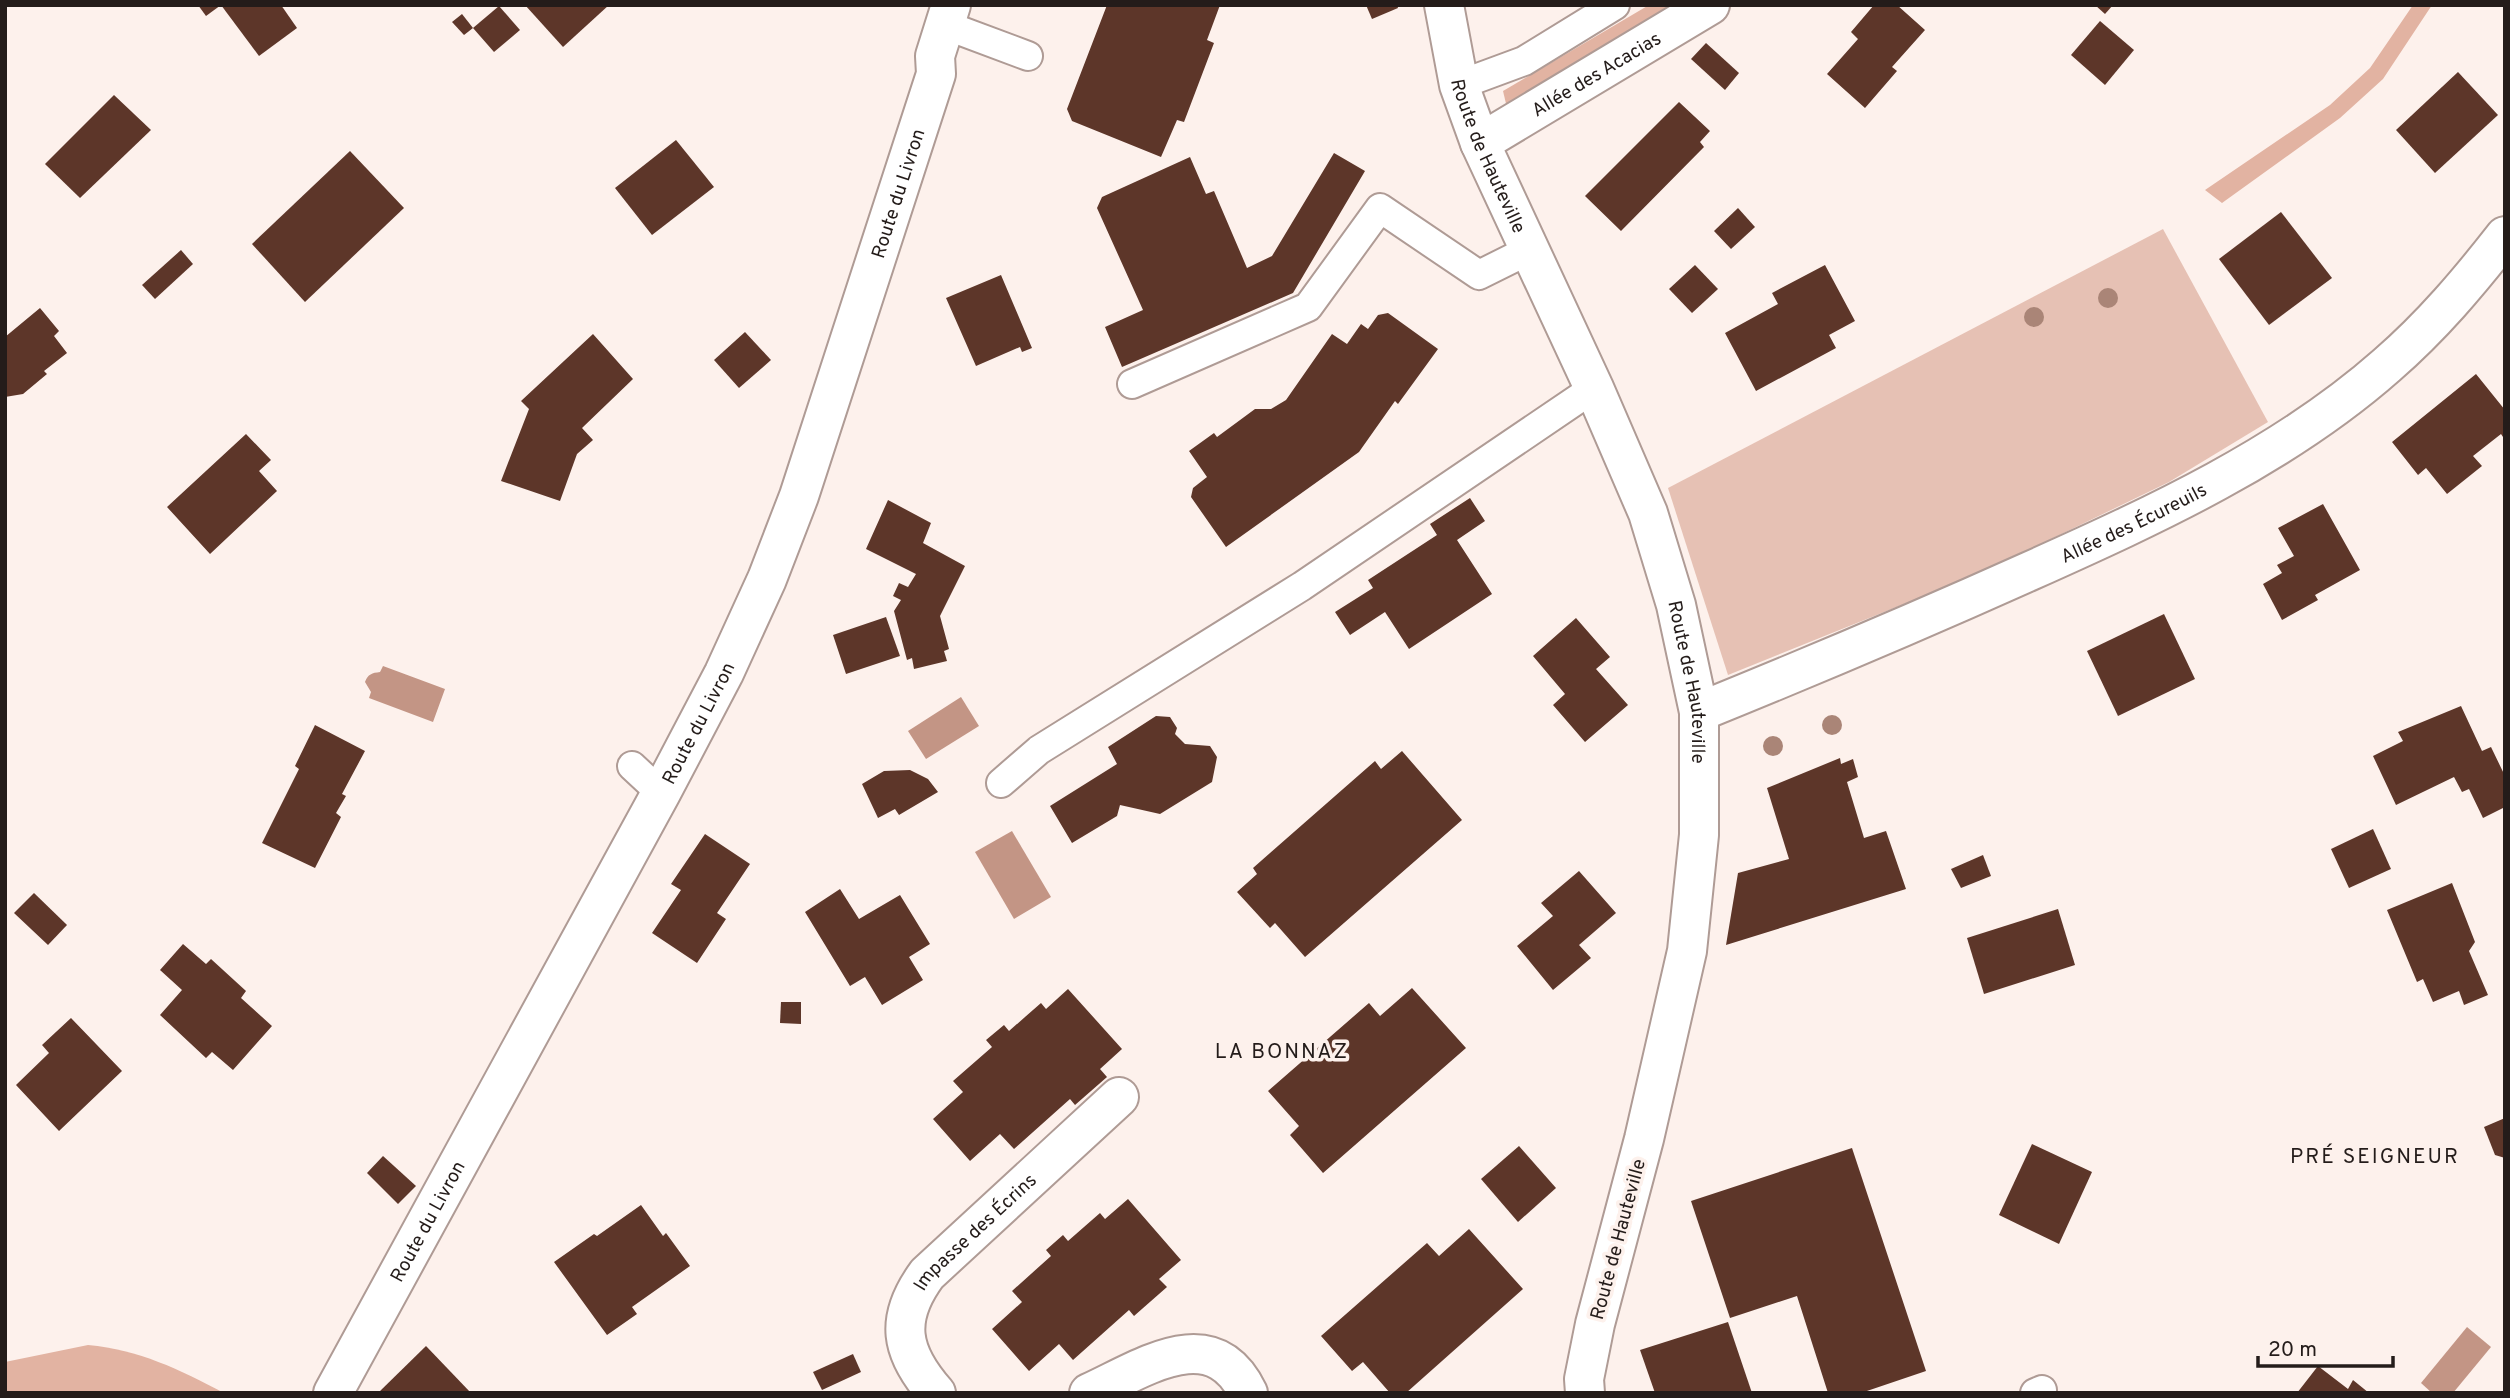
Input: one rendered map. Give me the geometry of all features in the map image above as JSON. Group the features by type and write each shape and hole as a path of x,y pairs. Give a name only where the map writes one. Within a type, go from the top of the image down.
{"street":[{"name":"Route de Hauteville","path":"1444,5 1459,85 1480,143 1594,387 1648,513 1676,605 1699,712 1699,835 1687,951 1644,1139 1595,1324 1584,1379 1584,1393"},
{"name":"Allée des Acacias","path":"1480,143 1710,5"},
{"name":"Route du Livron","path":"333,1393 661,793 724,673 767,579 799,496 936,74 935,56 948,15"},
{"name":"Allée des Écureuils","path":"1699,712 1811,667 2138,523 2253,459 2301,430 2386,366 2424,331 2457,295 2505,236"},
{"name":"Impasse des Écrins","path":"936,1393 909,1353 906,1324 911,1297 927,1274 1119,1097"},
{"path":"1089,1393 1168,1358 1192,1353 1219,1358 1239,1376 1248,1393"}],"lane":[{"path":"1459,85 1524,61 1615,5"},
{"path":"948,15 1028,56"},
{"path":"1132,384 1308,307 1380,208 1479,275 1529,250"},
{"path":"1001,783 1040,750 1302,586 1594,387"},
{"path":"632,766 661,793"}],"shaded area":[{"path":"1649,5 1689,5 1508,112 1503,91"},
{"path":"2413,5 2432,5 2383,79 2340,118 2222,203 2205,190 2330,105 2370,68"},
{"path":"2163,229 2268,422 2169,482 1981,573 1728,675 1668,488"},
{"path":"383,666 445,689 433,722 369,698 371,692 365,682 367,677 380,672"},
{"path":"961,697 979,726 926,759 908,731"},
{"path":"1012,831 1051,897 1014,919 975,852"},
{"path":"2467,1327 2491,1347 2453,1393 2432,1393 2421,1383"},
{"path":"88,1345 142,1356 224,1393 5,1393 5,1362"}],"building":[{"path":"198,5 221,5 206,16"},
{"path":"221,5 281,5 297,28 259,56"},
{"path":"525,5 609,5 563,47"},
{"path":"1107,5 1220,5 1207,40 1214,43 1184,122 1177,120 1161,157 1072,121 1067,109"},
{"path":"1366,5 1397,5 1398,8 1372,19"},
{"path":"1874,5 1897,5 1925,30 1892,67 1897,71 1865,108 1827,74 1858,39 1851,32"},
{"path":"2095,5 2113,5 2105,14"},
{"path":"499,6 520,30 494,52 473,28"},
{"path":"462,14 473,28 464,35 452,22"},
{"path":"2100,21 2134,50 2105,85 2071,55"},
{"path":"1706,43 1739,73 1725,90 1691,59"},
{"path":"2458,72 2498,115 2435,173 2396,130"},
{"path":"114,95 151,130 80,198 45,164"},
{"path":"1679,102 1710,131 1700,142 1704,147 1621,231 1585,196"},
{"path":"676,140 714,187 652,235 615,188"},
{"path":"350,151 404,208 305,302 252,244"},
{"path":"1334,153 1365,171 1293,293 1122,367 1105,327 1143,310 1097,208 1102,197 1190,157 1206,194 1214,191 1247,268 1272,256"},
{"path":"1738,208 1755,227 1731,249 1714,231"},
{"path":"2281,212 2332,278 2269,325 2219,259"},
{"path":"181,250 193,264 155,299 142,285"},
{"path":"1695,265 1718,289 1692,313 1669,289"},
{"path":"1825,265 1855,321 1829,335 1836,348 1756,391 1725,333 1778,304 1772,293"},
{"path":"1001,275 1032,348 1022,352 1020,347 976,366 946,298"},
{"path":"40,308 59,331 54,336 67,353 44,371 47,374 23,394 5,397 5,337"},
{"path":"1388,313 1438,349 1398,404 1395,401 1359,452 1226,547 1191,497 1193,488 1207,477 1189,451 1214,433 1217,437 1255,409 1271,409 1286,400 1332,334 1347,344 1361,324 1368,329 1378,315"},
{"path":"745,332 771,360 739,388 714,360"},
{"path":"593,334 633,379 582,428 593,440 577,454 560,501 501,481 529,409 521,401"},
{"path":"2476,374 2505,410 2505,440 2501,434 2473,456 2482,466 2447,494 2426,468 2418,475 2392,442"},
{"path":"246,434 271,460 259,471 277,491 210,554 167,507"},
{"path":"1470,498 1485,521 1457,540 1492,594 1409,649 1385,612 1350,635 1335,612 1373,588 1368,580 1437,535 1430,524"},
{"path":"888,500 931,523 923,543 965,566 940,616 949,649 944,651 947,661 914,669 912,658 907,660 894,611 901,600 893,596 899,583 908,587 916,574 866,549"},
{"path":"2323,504 2360,570 2315,595 2318,600 2282,620 2263,584 2282,573 2277,565 2294,556 2278,528"},
{"path":"2164,614 2195,679 2118,716 2087,651"},
{"path":"886,617 900,656 846,674 833,635"},
{"path":"1576,618 1610,657 1596,669 1628,705 1585,742 1553,705 1565,694 1533,656"},
{"path":"2461,706 2482,751 2491,747 2505,776 2505,807 2483,818 2469,789 2462,792 2454,777 2396,805 2373,756 2403,741 2398,732"},
{"path":"1156,716 1170,717 1177,728 1175,734 1185,744 1210,746 1217,757 1212,782 1160,814 1120,805 1117,816 1072,843 1050,806 1117,764 1108,747"},
{"path":"315,725 365,751 342,794 346,796 336,813 341,817 315,868 262,843 299,769 295,766"},
{"path":"1402,751 1462,820 1305,957 1275,923 1270,928 1237,892 1257,874 1253,868 1375,761 1381,769"},
{"path":"1840,758 1841,764 1853,759 1858,777 1847,782 1864,838 1886,831 1906,889 1726,945 1738,873 1789,859 1767,788"},
{"path":"910,770 928,779 938,792 899,815 895,809 878,818 862,784 884,771"},
{"path":"2373,829 2391,869 2349,888 2331,849"},
{"path":"705,834 750,864 717,913 726,919 697,963 652,933 681,890 671,884"},
{"path":"1983,855 1991,876 1961,888 1951,869"},
{"path":"1579,871 1616,913 1579,945 1591,958 1553,990 1517,946 1553,916 1541,903"},
{"path":"2452,883 2475,942 2469,951 2488,995 2464,1005 2459,991 2433,1002 2423,979 2417,982 2387,910"},
{"path":"840,889 859,919 900,895 930,944 909,957 923,980 882,1005 865,977 850,986 805,912"},
{"path":"34,893 67,925 48,945 14,913"},
{"path":"2058,909 2075,965 1984,994 1967,938"},
{"path":"183,944 206,964 211,959 246,991 241,998 272,1026 233,1070 212,1052 206,1058 160,1015 182,990 160,970"},
{"path":"1412,988 1466,1048 1323,1173 1290,1135 1299,1126 1268,1091 1369,1003 1380,1016"},
{"path":"1068,989 1122,1049 1100,1069 1107,1077 1075,1105 1070,1099 1014,1149 1000,1134 970,1161 933,1119 963,1092 953,1081 992,1047 986,1040 1004,1025 1009,1031 1041,1003 1046,1009"},
{"path":"781,1002 801,1002 801,1024 780,1023"},
{"path":"71,1018 122,1071 59,1131 16,1085 49,1053 42,1045"},
{"path":"2505,1118 2505,1158 2495,1155 2484,1127"},
{"path":"2032,1144 2092,1172 2059,1244 1999,1215"},
{"path":"1519,1146 1556,1188 1518,1222 1481,1179"},
{"path":"1852,1148 1926,1371 1861,1393 1828,1393 1797,1296 1730,1318 1691,1201"},
{"path":"383,1156 416,1186 398,1204 367,1173"},
{"path":"1128,1199 1181,1260 1159,1279 1167,1287 1134,1316 1129,1310 1073,1360 1059,1344 1029,1371 992,1329 1022,1302 1012,1291 1051,1256 1046,1250 1063,1235 1068,1241 1100,1213 1105,1219"},
{"path":"641,1205 663,1236 666,1233 690,1266 632,1307 637,1314 607,1335 554,1262"},
{"path":"1469,1229 1523,1289 1406,1393 1390,1393 1363,1362 1352,1371 1321,1336 1427,1243 1439,1256"},
{"path":"1728,1322 1752,1393 1655,1393 1640,1350"},
{"path":"426,1346 471,1393 378,1393"},
{"path":"853,1354 861,1372 822,1390 813,1372"},
{"path":"2318,1366 2348,1389 2353,1380 2369,1393 2297,1393"}],"district":[{"name":"LA BONNAZ","path":"1282,1051"},
{"name":"PRÉ SEIGNEUR","path":"2375,1156"}]}
